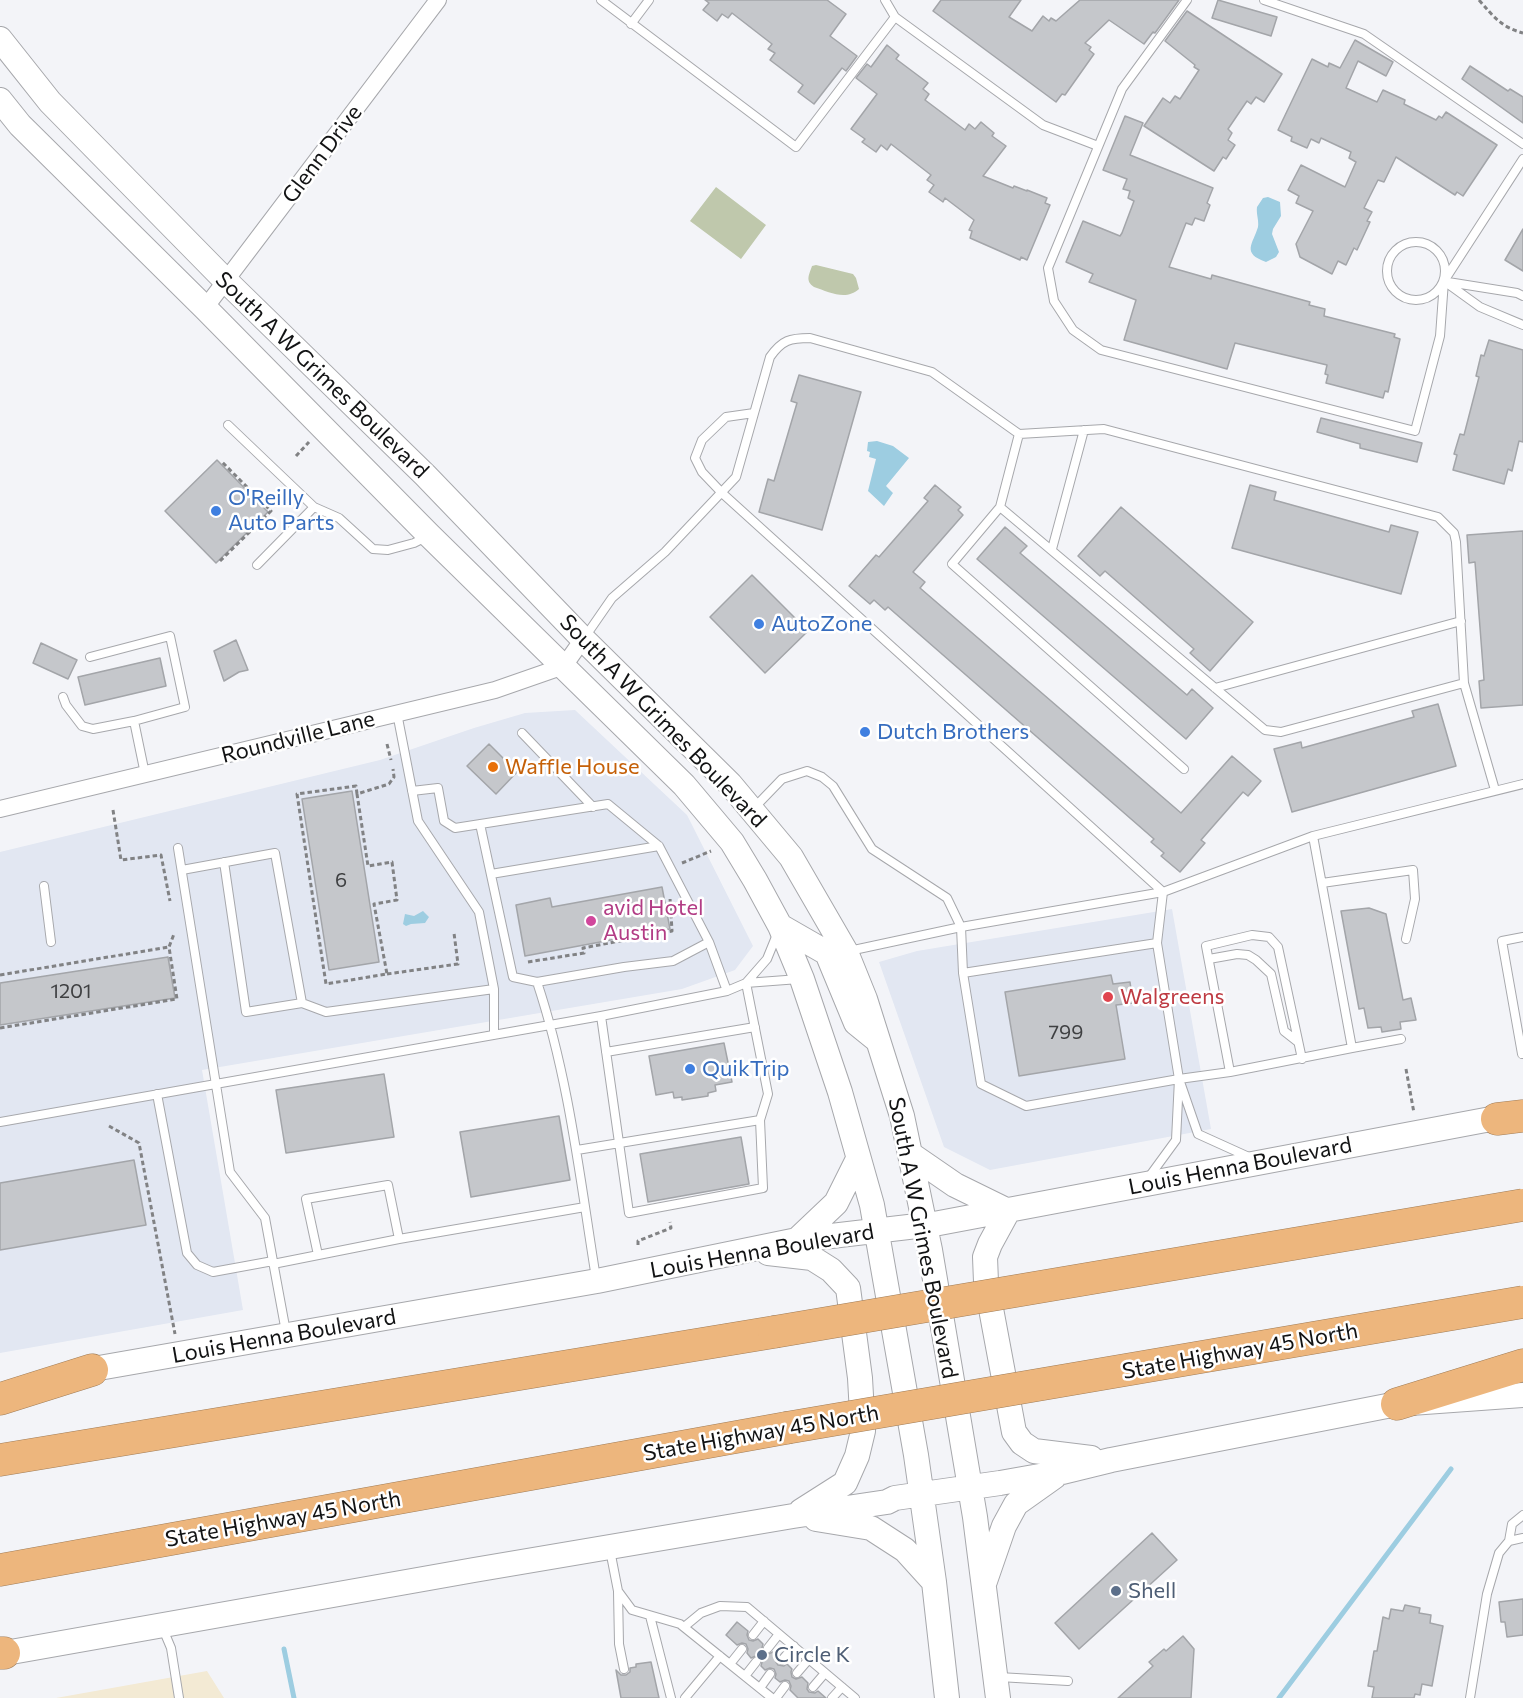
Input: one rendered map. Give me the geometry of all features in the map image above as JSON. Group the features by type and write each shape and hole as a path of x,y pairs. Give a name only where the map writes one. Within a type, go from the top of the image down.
{"highway":[{"path":"0,1460 1523,1205"},
{"name":"State Highway 45 North","path":"0,1570 786,1428 1523,1302"},
{"path":"1397,1404 1523,1365"},
{"path":"0,1399 92,1370"}],"main road":[{"name":"South A W Grimes Boulevard","path":"0,39 50,102 225,280 425,475 583,639 730,784 791,857 846,952 866,999 902,1116 925,1225 970,1487 996,1688"},
{"name":"South A W Grimes Boulevard","path":"0,100 20,125 429,535 684,785 732,842 780,926 801,979 840,1092 877,1230 922,1495 947,1698"},
{"path":"780,926 827,953 856,1023 879,1041"},
{"name":"Louis Henna Boulevard","path":"0,1386 597,1281 797,1240 925,1225 1008,1211 1514,1115"},
{"path":"910,1154 955,1185 1008,1211 985,1257 986,1282 1014,1432 1022,1443 1034,1451 1111,1460"},
{"path":"797,1240 836,1203 858,1159"},
{"path":"747,1251 812,1258 831,1270 848,1288 860,1378 863,1431 857,1456 845,1483 793,1515"},
{"path":"1,1654 793,1515 888,1502 895,1498 1062,1472 1111,1460 1397,1404 1523,1395"},
{"path":"984,1586 1004,1526 1016,1504 1062,1472"},
{"path":"793,1515 871,1528 905,1550 934,1582"}],"street":[{"name":"Glenn Drive","path":"205,308 438,0"},
{"path":"564,666 583,639"},
{"name":"Roundville Lane","path":"0,809 495,690 564,666"}],"lane":[{"path":"601,0 796,147 896,17"},
{"path":"631,24 649,0"},
{"path":"885,0 896,17 1043,124 1098,146"},
{"path":"1187,0 1122,89 1048,268 1054,301 1066,320 1073,330 1101,350 1415,431 1440,336 1444,281 1446,266 1439,252 1427,243 1411,241 1397,248 1388,260 1387,275 1393,289 1406,298 1421,300 1435,294 1444,281 1523,159"},
{"path":"1264,0 1364,34 1523,144"},
{"path":"1444,281 1517,293 1523,296"},
{"path":"1444,281 1480,307 1523,325"},
{"path":"583,639 612,597 665,552 736,477 770,357 778,346 793,338 810,338 932,372 1019,434 1104,429 1438,517 1454,533 1456,542 1464,683 1495,790"},
{"path":"754,413 726,417 702,440 695,458 702,472 722,493 1163,892"},
{"path":"228,425 314,507 339,518 373,549 388,550 414,543 429,535"},
{"path":"1052,549 1084,430"},
{"path":"1019,434 1000,507 952,564 1184,770"},
{"path":"257,565 314,507"},
{"path":"1000,507 1265,730 1281,732 1464,683"},
{"path":"1215,688 1461,621"},
{"path":"63,697 66,705 82,726 93,729 185,707 170,636 90,657"},
{"path":"397,712 418,821 479,912 494,989 494,1035"},
{"path":"134,721 145,774"},
{"path":"522,733 593,807"},
{"path":"753,809 782,779 807,771 822,777 833,786 872,849 947,898 961,927 963,973 981,1084 1026,1106 1401,1040"},
{"path":"846,952 961,927 1163,892 1313,836 1523,784"},
{"path":"412,791 438,788 444,821 455,828 608,804 659,846 709,942 727,991"},
{"path":"480,824 513,977 537,982 673,961 709,942"},
{"path":"1313,836 1352,1048"},
{"path":"491,874 659,846"},
{"path":"178,848 230,1172 265,1218 287,1335"},
{"path":"182,870 275,853 302,1003"},
{"path":"224,862 246,1012 302,1003 326,1012 494,989"},
{"path":"1322,883 1413,870 1415,899 1406,939"},
{"path":"44,886 51,942"},
{"path":"1163,892 1157,943 1179,1079 1198,1134 1260,1162"},
{"path":"746,983 767,959 780,926"},
{"path":"1230,1071 1206,946 1252,935 1269,937 1278,947 1302,1059"},
{"path":"1522,1054 1502,941 1523,937"},
{"path":"963,973 1157,943"},
{"path":"1209,959 1237,954 1248,955 1271,974 1284,1031 1298,1043"},
{"path":"0,1122 601,1016 727,991 746,983 801,979"},
{"path":"537,982 551,1025 577,1150 597,1281"},
{"path":"601,1016 629,1213 764,1188 760,1120 768,1094 746,983"},
{"path":"606,1052 755,1027"},
{"path":"1145,1184 1176,1140 1179,1079"},
{"path":"157,1094 187,1253 197,1265 213,1272 585,1207"},
{"path":"577,1150 760,1120"},
{"path":"318,1255 306,1199 388,1185 399,1239"},
{"path":"1470,1698 1487,1594 1499,1552 1509,1540 1512,1524 1523,1515"},
{"path":"1509,1540 1523,1538"},
{"path":"609,1547 618,1591 620,1644 624,1669"},
{"path":"618,1591 632,1610 680,1624 774,1698 785,1686"},
{"path":"684,1627 701,1613 720,1606 747,1607 855,1698"},
{"path":"650,1616 671,1698"},
{"path":"753,1635 764,1621"},
{"path":"162,1625 171,1648 178,1693 185,1698"},
{"path":"768,1648 779,1634"},
{"path":"782,1660 794,1646"},
{"path":"730,1664 741,1649"},
{"path":"684,1698 720,1656"},
{"path":"797,1673 809,1659"},
{"path":"745,1676 756,1662"},
{"path":"813,1687 825,1673"},
{"path":"760,1688 770,1674"},
{"path":"996,1688 1068,1681"},
{"path":"832,1698 842,1687"}],"path":[{"path":"1479,0 1503,25 1523,33"},
{"path":"296,456 312,439"},
{"path":"220,561 271,511 221,460"},
{"path":"357,794 389,784 393,777 387,744"},
{"path":"387,974 374,904 397,900 392,862 368,866 356,786 297,794 326,984 458,964 454,933"},
{"path":"113,810 121,860 161,855 170,901"},
{"path":"682,863 713,850"},
{"path":"528,962 584,952 583,948 672,931 670,898"},
{"path":"0,1028 177,999 169,947 174,934"},
{"path":"0,975 169,947"},
{"path":"1406,1069 1415,1118"},
{"path":"109,1125 139,1143 175,1335"},
{"path":"639,1245 638,1240 671,1228 670,1222"}],"shaded area":[{"path":"575,710 687,815 753,946 735,970 682,989 202,1070 243,1310 0,1353 0,852 380,760 525,713"},
{"path":"1172,909 1211,1129 990,1170 944,1147 879,962 917,951"},
{"path":"207,1671 224,1698 56,1698"}],"green space":[{"path":"716,187 766,225 741,259 690,221"},
{"path":"812,266 853,274 859,289 854,293 843,295 814,287 808,278"}],"water":[{"path":"1268,197 1280,202 1281,216 1272,234 1279,252 1276,257 1266,262 1254,255 1251,247 1258,227 1257,207 1263,198"},
{"path":"877,441 893,446 909,458 886,486 893,493 884,506 868,491 876,459 869,457 868,442"},
{"path":"423,911 429,917 425,923 406,926 403,924 405,914 414,916"}],"building":[{"path":"705,0 827,0 846,14 830,36 857,56 846,71 842,68 814,104 798,92 803,85 770,60 775,53 768,49 772,44 732,13 728,18 722,14 717,21 703,10 709,3"},
{"path":"941,0 1021,0 1009,17 1032,31 1043,16 1049,21 1051,18 1056,21 1080,0 1179,0 1144,44 1109,20 1085,43 1091,47 1089,50 1094,54 1065,95 1062,94 1056,102 933,11"},
{"path":"1218,0 1277,17 1271,36 1212,18"},
{"path":"1187,11 1282,74 1264,102 1256,97 1251,104 1247,101 1228,129 1232,133 1228,140 1235,145 1214,171 1144,126 1163,98 1170,103 1175,96 1180,99 1199,70 1165,41"},
{"path":"1355,40 1393,62 1386,76 1358,61 1346,88 1377,102 1383,90 1405,100 1404,104 1436,120 1439,116 1442,118 1446,112 1497,145 1463,196 1457,192 1455,195 1396,157 1384,182 1378,180 1364,208 1372,212 1367,221 1370,222 1357,250 1354,248 1346,265 1338,261 1332,274 1300,257 1296,244 1313,211 1296,203 1299,196 1288,190 1301,165 1345,187 1356,162 1349,158 1351,152 1321,138 1319,143 1311,139 1307,148 1291,141 1292,137 1278,130 1312,59 1328,67 1329,63 1340,68"},
{"path":"887,45 899,55 896,59 928,83 923,89 929,94 925,100 965,130 969,124 975,129 981,122 994,133 992,136 1006,146 983,176 1047,198 1045,203 1050,205 1027,260 1021,257 1020,260 970,238 972,231 969,230 974,220 945,198 943,202 929,192 934,185 927,180 931,175 891,144 887,150 881,145 876,152 862,142 865,139 851,129 877,94 856,78 867,64 871,67"},
{"path":"1470,66 1508,91 1510,89 1523,97 1523,123 1462,79"},
{"path":"1125,116 1143,123 1130,155 1213,188 1207,203 1210,205 1204,221 1195,218 1192,225 1186,223 1169,267 1211,279 1212,275 1310,302 1309,305 1325,309 1324,316 1395,334 1394,337 1400,339 1388,392 1385,391 1383,398 1326,383 1327,365 1235,343 1227,369 1124,340 1136,300 1089,282 1093,274 1066,262 1083,221 1120,236 1122,233 1134,201 1128,198 1130,191 1123,189 1127,179 1103,170"},
{"path":"1523,229 1523,271 1505,260"},
{"path":"1489,340 1523,350 1523,442 1519,441 1512,471 1508,469 1504,484 1453,470 1457,455 1454,454 1460,434 1464,435 1479,377 1476,376 1481,355 1484,356"},
{"path":"799,375 861,392 822,530 759,512 768,479 774,481 797,403 791,401"},
{"path":"1321,418 1422,443 1417,462 1360,448 1360,444 1317,432"},
{"name":"O'Reilly Auto Parts","path":"217,460 268,512 216,563 165,511"},
{"path":"935,485 961,507 958,510 963,515 913,572 925,582 920,588 1181,813 1232,756 1261,781 1248,796 1243,792 1201,840 1205,843 1180,872 1161,856 1164,853 1151,842 1154,839 888,607 885,610 874,600 870,604 849,586 876,555 879,557 928,501 924,498"},
{"path":"1250,485 1276,492 1274,500 1389,532 1391,525 1418,532 1401,594 1232,548"},
{"path":"1121,507 1253,622 1210,671 1190,653 1194,649 1105,571 1100,576 1078,556"},
{"path":"1005,527 1027,546 1020,553 1187,695 1192,689 1213,708 1186,739 977,559"},
{"path":"1523,531 1523,705 1481,708 1479,681 1484,680 1475,562 1469,563 1467,535"},
{"name":"AutoZone","path":"752,575 808,631 765,673 710,617"},
{"path":"236,640 248,670 239,672 224,681 214,651"},
{"path":"41,643 77,660 68,679 33,663"},
{"path":"160,658 166,686 85,705 78,677"},
{"path":"1438,704 1456,766 1292,812 1274,749 1301,742 1302,748 1414,717 1412,711"},
{"path":"489,744 517,772 496,794 467,766"},
{"path":"352,791 379,962 329,970 302,799"},
{"name":"avid Hotel Austin","path":"662,887 670,929 525,956 516,905 550,898 552,907"},
{"path":"1369,908 1386,914 1403,1000 1411,998 1416,1020 1400,1022 1401,1029 1382,1032 1381,1027 1368,1028 1364,1008 1359,1009 1341,911"},
{"path":"168,957 175,998 0,1025 0,983"},
{"name":"Walgreens","path":"1111,975 1113,984 1130,982 1133,1003 1116,1005 1125,1059 1019,1076 1005,992"},
{"name":"QuikTrip","path":"724,1043 732,1082 715,1085 716,1091 708,1093 708,1096 682,1100 682,1097 674,1098 673,1092 656,1095 649,1056"},
{"path":"384,1074 394,1137 286,1153 276,1090"},
{"path":"559,1116 570,1180 471,1197 460,1132"},
{"name":"QuikTrip","path":"741,1137 749,1184 648,1202 640,1154"},
{"path":"134,1160 146,1225 0,1250 0,1183"},
{"name":"Shell","path":"1152,1533 1177,1560 1079,1649 1055,1623"},
{"path":"1523,1599 1523,1635 1507,1637 1505,1622 1501,1622 1499,1602"},
{"path":"1405,1605 1420,1608 1419,1613 1431,1615 1430,1623 1443,1626 1432,1686 1422,1684 1420,1695 1415,1694 1414,1698 1372,1698 1374,1687 1368,1686 1383,1617 1389,1619 1391,1609 1403,1611"},
{"name":"Circle K","path":"737,1622 748,1631 749,1640 758,1639 763,1644 764,1653 773,1652 777,1656 778,1665 787,1664 792,1669 792,1677 796,1679 802,1677 808,1683 809,1692 818,1691 826,1698 798,1698 790,1690 789,1681 780,1682 775,1678 774,1669 765,1670 761,1666 760,1657 751,1658 747,1653 746,1644 737,1645 726,1635"},
{"path":"1183,1636 1194,1649 1191,1698 1118,1698 1153,1666 1149,1662"},
{"path":"651,1662 659,1698 621,1698 616,1670 621,1675 626,1675 630,1672 630,1668 636,1667 636,1664"}],"waterway":[{"path":"1279,1698 1451,1469"},
{"path":"284,1649 294,1698"}],"place":[{"name":"O'Reilly Auto Parts","path":"216,511"},
{"name":"AutoZone","path":"759,624"},
{"name":"Dutch Brothers","path":"865,732"},
{"name":"Waffle House","path":"493,767"},
{"name":"avid Hotel Austin","path":"591,921"},
{"name":"Walgreens","path":"1108,997"},
{"name":"QuikTrip","path":"690,1069"},
{"name":"Shell","path":"1116,1591"},
{"name":"Circle K","path":"762,1655"}]}
